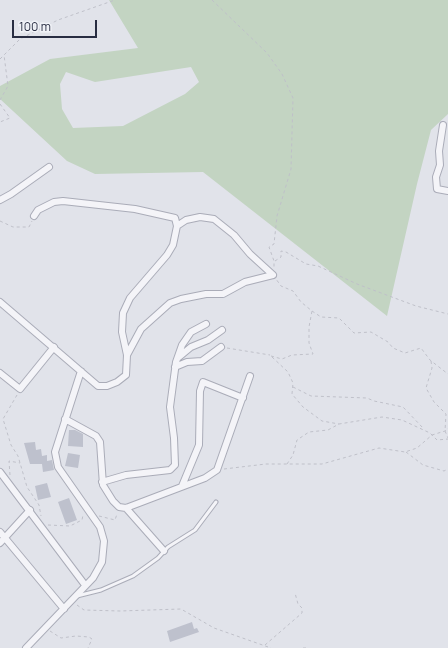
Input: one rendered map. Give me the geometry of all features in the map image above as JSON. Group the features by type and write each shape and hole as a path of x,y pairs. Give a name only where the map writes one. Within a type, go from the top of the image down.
{"street":[{"path":"443,125 439,151 440,165 436,177 437,189 448,191"},
{"path":"0,200 49,167"},
{"path":"0,302 98,386 108,386 117,382 126,375 127,355 122,332 124,313 130,298 167,255 173,245 177,226 176,220 173,216 114,206 63,201 54,202 38,210 34,216"},
{"path":"177,226 186,220 200,217 214,219 234,235 250,254 273,275"},
{"path":"127,355 141,329 170,303 181,299 206,294 223,294 245,282 273,275"},
{"path":"102,482 126,475 170,470 175,464 174,438 170,407 175,367 182,346 191,332 206,324"},
{"path":"178,358 191,347 208,340 222,330"},
{"path":"175,367 187,362 202,360 221,346"},
{"path":"0,373 20,389 54,347"},
{"path":"26,648 47,628 93,578 102,562 104,552 102,534 91,513 58,467 54,452 81,371"},
{"path":"122,507 205,478 217,470 250,376"},
{"path":"182,486 199,445 200,391 203,382 243,398"},
{"path":"65,419 96,436 100,442 102,482 113,501 122,507 164,551"},
{"path":"0,472 85,585"},
{"path":"0,543 30,510"},
{"path":"0,532 64,609"}],"lane":[{"path":"73,599 101,590 133,576 164,551 195,530 216,502"}],"path":[{"path":"0,59 20,39 58,20 115,0"},
{"path":"212,0 267,53 282,74 293,98 292,169 277,216 274,244 269,247 274,261 273,275 281,286 293,291 301,302 322,317 339,318 354,333 371,332 393,348 405,353 421,348 430,360 448,374"},
{"path":"0,100 8,86 4,54"},
{"path":"0,104 10,118 0,122"},
{"path":"0,221 14,227 29,227 34,216"},
{"path":"274,261 281,257 281,251 286,252 306,264 318,266 357,284 416,306 448,314"},
{"path":"221,346 282,359 292,355 312,354 309,342 309,327 312,311"},
{"path":"271,356 288,372 293,383 292,394 303,407 322,421 339,424 382,417 402,420 424,430"},
{"path":"293,387 311,396 367,398 374,401 403,407 424,430 437,440 448,439 445,431 446,414 434,402 426,388 432,368 430,360"},
{"path":"20,389 3,419 10,445 18,456 27,487 39,505 41,513 40,524 70,526 82,520 86,506"},
{"path":"286,464 293,455 297,440 309,432 328,430 339,424"},
{"path":"405,452 417,448 432,436 445,431 448,428"},
{"path":"217,470 266,464 322,464 379,448 405,452 423,465 444,471 448,469"},
{"path":"7,480 11,473 9,461 20,463"},
{"path":"91,513 115,520 122,507"},
{"path":"265,645 302,613 302,608 298,604 295,593"},
{"path":"73,599 84,610 120,611 181,609 214,628 243,640 265,645 271,648"},
{"path":"47,628 61,638 89,637 92,639 88,648"},
{"path":"303,648 308,648"}],"green space":[{"path":"109,0 448,0 448,114 431,130 387,316 203,172 95,174 67,161 0,99 0,86 50,59 138,48","holes":["191,67 199,82 185,94 123,126 73,128 62,109 60,84 66,72 95,82"]}],"building":[{"path":"69,430 75,430 83,434 83,447 68,446"},
{"path":"35,442 36,450 41,449 42,456 47,455 47,461 52,460 54,470 43,472 42,464 30,464 24,443"},
{"path":"68,453 80,455 78,468 65,466"},
{"path":"47,483 51,497 38,500 35,486"},
{"path":"69,498 77,520 66,524 58,502"},
{"path":"192,622 194,629 197,628 199,632 170,642 167,631"}]}
